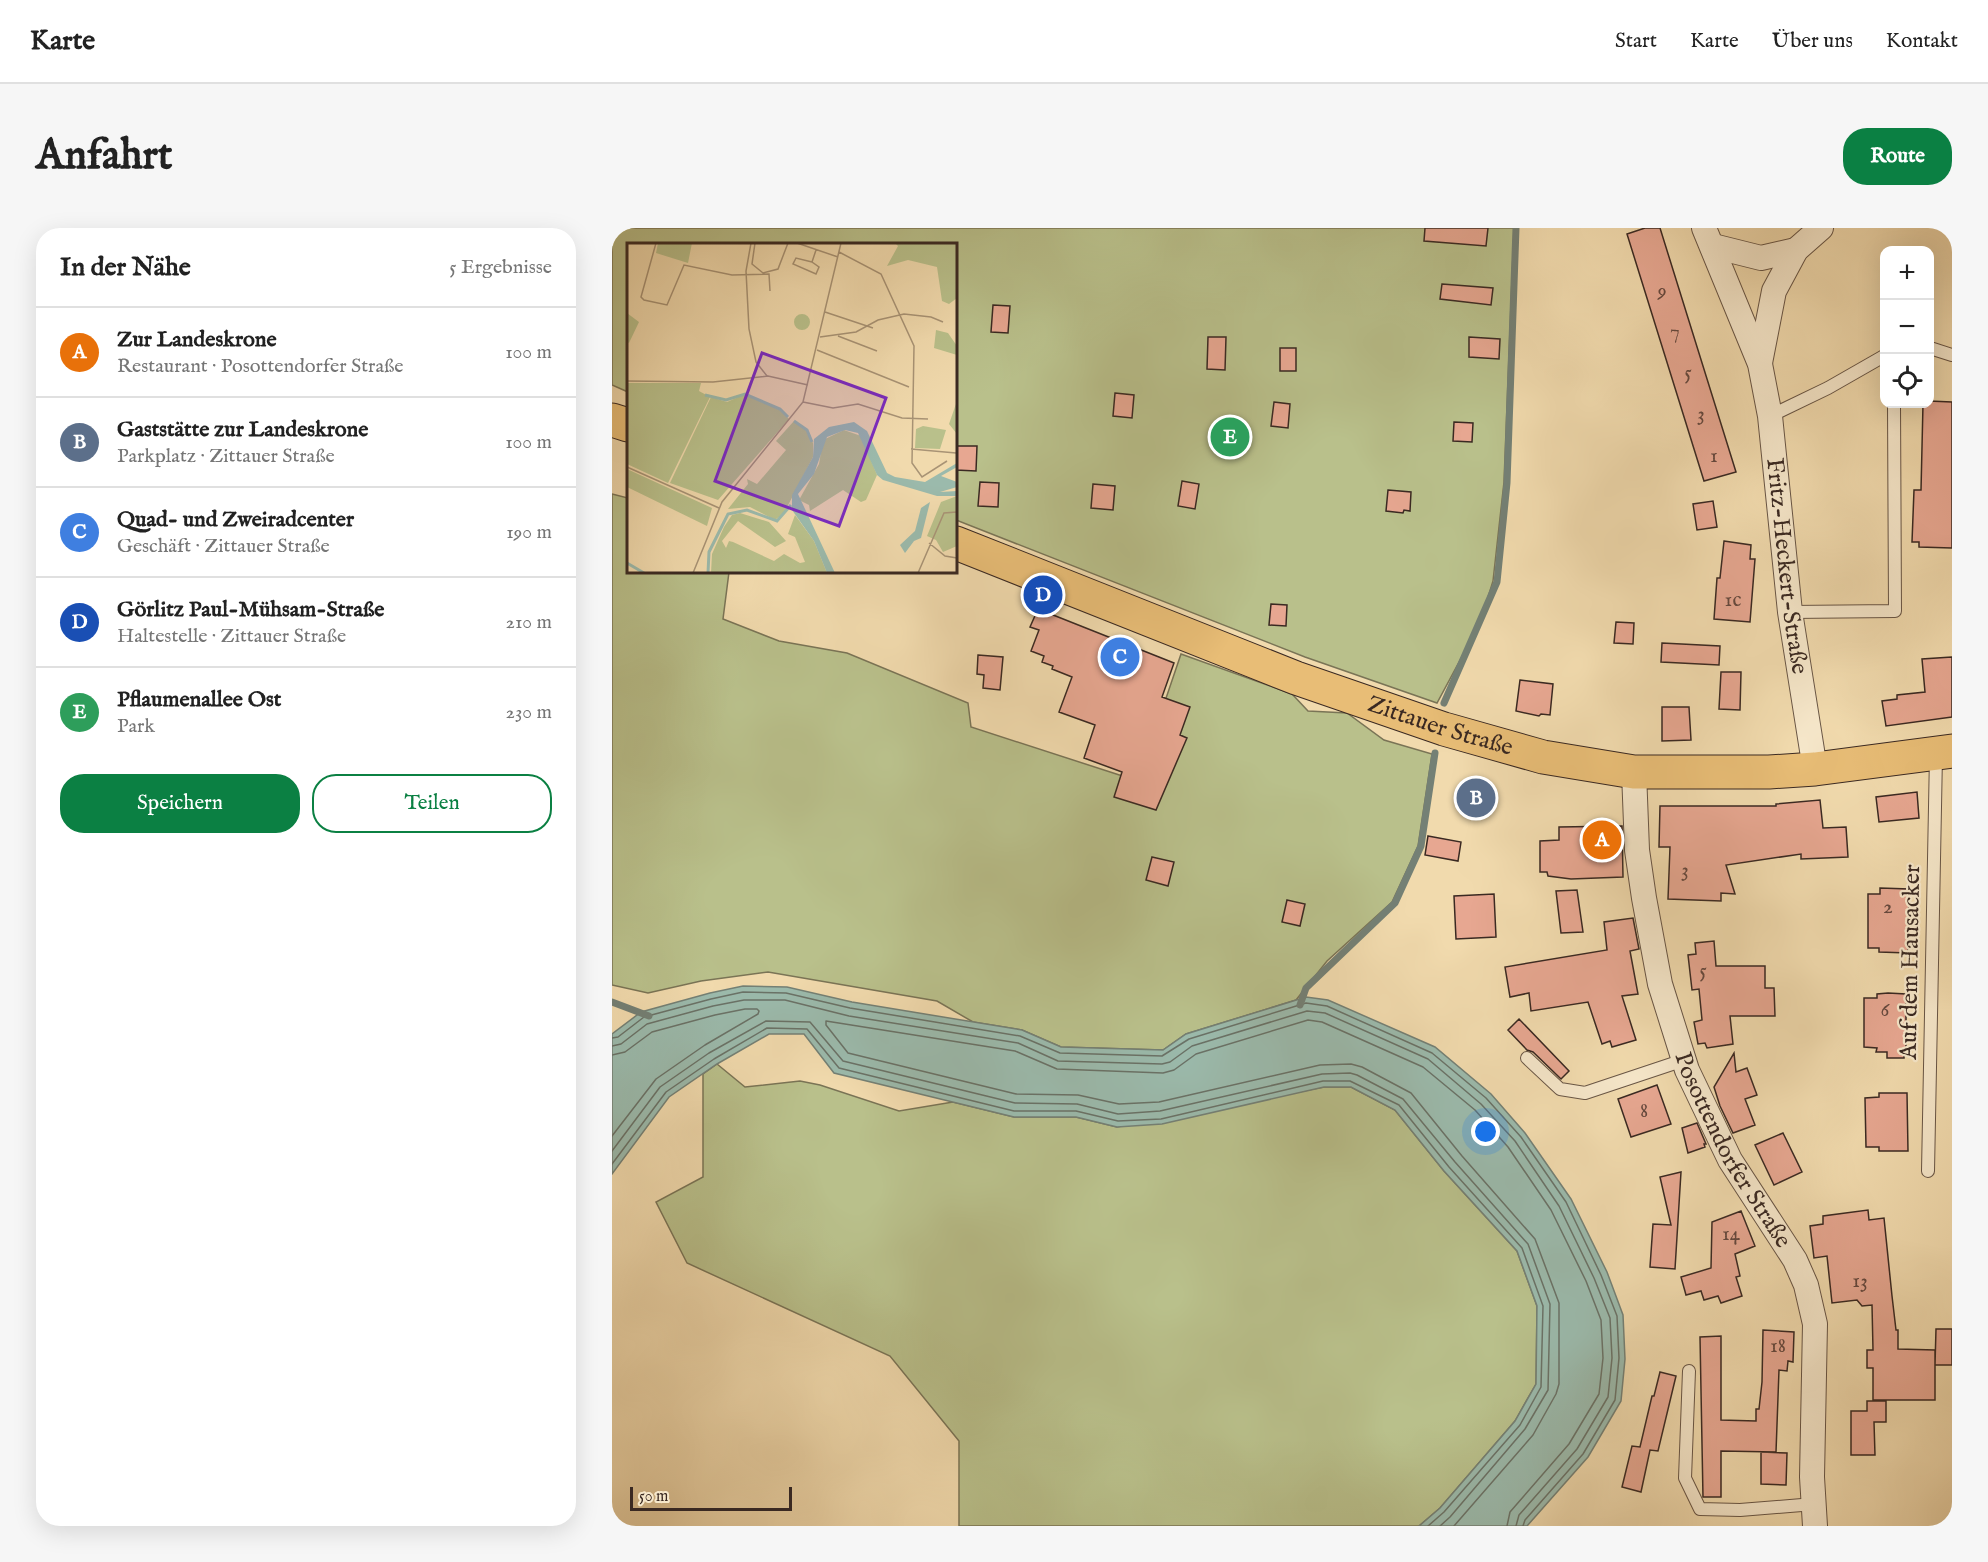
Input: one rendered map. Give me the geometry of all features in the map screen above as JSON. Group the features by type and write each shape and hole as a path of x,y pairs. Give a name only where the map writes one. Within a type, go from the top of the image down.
{"main road":[{"path":"612,420 627,425"},
{"name":"Zittauer Straße","path":"957,543 1296,678 1444,729 1543,757 1634,772 1769,772 1815,769 1944,752"}],"street":[{"path":"1796,250 1821,228"},
{"name":"Fritz-Heckert-Straße","path":"1709,237 1761,258 1796,250"},
{"name":"Fritz-Heckert-Straße","path":"1709,237 1760,364 1770,416 1790,612 1815,769"},
{"name":"Fritz-Heckert-Straße","path":"1760,364 1774,291 1796,250"},
{"name":"Posottendorfer Straße","path":"1634,772 1637,850 1644,898 1660,984 1687,1070 1730,1160 1795,1260 1806,1286 1815,1324 1812,1477 1814,1515"}],"lane":[{"path":"1934,350 1952,356"},
{"path":"1770,416 1828,388 1880,358"},
{"path":"1790,612 1895,611 1894,408"},
{"name":"Auf dem Hausacker","path":"1928,1171 1944,752"},
{"path":"1527,1058 1560,1089 1585,1093 1684,1060"},
{"path":"1689,1371 1685,1478 1700,1509 1814,1515"}],"green space":[{"path":"612,228 1514,228 1504,482 1493,581 1480,623 1437,703 1305,657 957,520 957,243 627,243 627,392 612,385"},
{"path":"612,494 627,498 627,573 729,573 723,619 779,641 847,653 968,703 971,727 1138,781 1181,654 1292,694 1308,711 1347,713 1384,740 1432,754 1418,846 1392,902 1327,961 1296,1000 1186,1034 1163,1050 1061,1047 1022,1030 973,1022 937,1001 768,972 701,981 648,993 612,985"},
{"path":"717,1064 745,1087 800,1081 820,1085 899,1111 953,1102 1014,1117 1076,1117 1117,1127 1324,1087 1351,1087 1395,1110 1444,1171 1517,1251 1537,1306 1536,1384 1515,1421 1440,1508 1419,1526 959,1526 959,1441 890,1356 687,1263 656,1202 703,1177 703,1074"}],"water":[{"path":"743,986 787,987 852,1002 1022,1030 1061,1047 1163,1050 1186,1034 1306,997 1328,1000 1435,1047 1491,1094 1525,1133 1571,1199 1607,1272 1623,1315 1625,1359 1621,1401 1588,1457 1527,1526 1419,1526 1440,1508 1515,1421 1536,1384 1537,1306 1517,1251 1444,1171 1395,1110 1351,1087 1324,1087 1162,1124 1117,1127 1076,1117 1014,1117 834,1073 804,1034 769,1034 717,1064 669,1097 612,1174 612,1034 641,1012"}],"building":[{"path":"1425,228 1488,228 1486,246 1424,241"},
{"path":"1645,228 1660,228 1736,472 1704,481 1627,234"},
{"path":"1442,284 1493,288 1491,305 1440,299"},
{"path":"993,305 1010,306 1008,333 991,332"},
{"path":"1208,337 1226,337 1225,370 1207,369"},
{"path":"1469,337 1500,339 1499,359 1469,357"},
{"path":"1280,348 1296,348 1296,371 1280,371"},
{"path":"1115,393 1134,395 1132,418 1113,416"},
{"path":"1934,401 1952,402 1952,548 1919,547 1919,542 1912,542 1914,490 1921,490 1923,408 1934,408"},
{"path":"1274,402 1290,404 1288,428 1271,426"},
{"path":"1454,422 1473,423 1472,442 1453,441"},
{"path":"957,446 977,446 976,471 957,470"},
{"path":"1182,481 1199,484 1195,509 1178,506"},
{"path":"980,482 999,483 998,507 978,506"},
{"path":"1093,484 1115,486 1113,510 1091,508"},
{"path":"1388,490 1411,492 1410,511 1404,510 1403,513 1386,511"},
{"path":"1713,501 1717,527 1697,530 1693,504"},
{"path":"1724,541 1751,545 1750,559 1755,559 1750,622 1714,619 1717,578 1720,578"},
{"path":"1271,604 1287,605 1286,626 1269,625"},
{"path":"1038,609 1174,663 1162,697 1190,707 1180,735 1187,738 1156,810 1114,797 1122,772 1084,758 1095,725 1059,712 1072,677 1052,669 1053,666 1042,662 1044,656 1031,651 1039,630 1030,627"},
{"path":"1616,622 1634,623 1633,644 1614,643"},
{"path":"1662,643 1720,646 1719,665 1661,662"},
{"path":"978,655 1003,657 1000,690 983,688 984,675 977,674"},
{"path":"1952,657 1952,717 1886,726 1882,701 1897,699 1897,695 1925,692 1922,659"},
{"path":"1721,672 1741,672 1740,710 1719,709"},
{"path":"1520,680 1553,684 1550,715 1541,714 1539,716 1516,711"},
{"path":"1662,707 1689,707 1691,740 1662,741"},
{"path":"1917,792 1919,818 1879,822 1876,797"},
{"path":"1820,800 1823,828 1846,827 1848,857 1801,859 1801,854 1726,865 1735,894 1721,893 1721,901 1668,899 1670,847 1659,847 1660,806 1776,806 1776,804"},
{"path":"1622,826 1623,877 1571,879 1548,876 1547,872 1540,872 1540,841 1559,840 1559,827"},
{"path":"1428,836 1461,842 1458,861 1425,855"},
{"path":"1152,857 1174,862 1168,886 1146,880"},
{"path":"1880,888 1909,889 1908,953 1879,952 1879,948 1868,948 1868,894 1880,894"},
{"path":"1577,890 1583,932 1561,933 1556,891"},
{"path":"1494,894 1496,937 1456,939 1454,896"},
{"path":"1287,900 1305,904 1300,926 1282,922"},
{"path":"1633,918 1639,949 1630,951 1638,994 1622,996 1636,1040 1612,1047 1610,1041 1602,1044 1588,1002 1531,1011 1529,993 1510,997 1505,967 1607,950 1604,922"},
{"path":"1714,941 1716,966 1765,966 1765,988 1774,988 1775,1016 1730,1016 1733,1044 1707,1048 1705,1043 1698,1044 1694,1022 1702,1020 1699,989 1692,990 1688,955 1696,954 1695,943"},
{"path":"1877,994 1906,994 1906,1052 1904,1052 1904,1058 1887,1058 1887,1052 1876,1052 1877,1048 1864,1047 1864,998 1877,998"},
{"path":"1519,1019 1569,1071 1561,1079 1508,1030"},
{"path":"1734,1053 1736,1072 1747,1068 1757,1095 1745,1099 1755,1125 1733,1133 1714,1087"},
{"path":"1657,1085 1671,1124 1631,1137 1618,1099"},
{"path":"1879,1093 1907,1093 1908,1151 1879,1151 1879,1147 1866,1147 1865,1098 1879,1097"},
{"path":"1697,1123 1706,1144 1704,1144 1705,1147 1688,1153 1682,1128"},
{"path":"1783,1133 1802,1172 1774,1185 1755,1145"},
{"path":"1681,1172 1675,1269 1650,1267 1653,1224 1671,1225 1660,1177"},
{"path":"1868,1210 1869,1220 1884,1218 1896,1330 1898,1330 1898,1349 1935,1350 1935,1400 1873,1400 1873,1368 1867,1368 1867,1350 1873,1350 1872,1305 1862,1306 1857,1300 1832,1303 1827,1256 1814,1258 1810,1226 1823,1224 1823,1216"},
{"path":"1741,1211 1755,1246 1735,1254 1740,1276 1736,1277 1742,1296 1721,1303 1718,1296 1704,1300 1701,1291 1686,1295 1681,1277 1711,1268 1712,1222"},
{"path":"1936,1329 1952,1329 1952,1365 1935,1365"},
{"path":"1763,1330 1794,1332 1793,1362 1788,1361 1787,1371 1779,1370 1776,1452 1721,1451 1721,1497 1703,1497 1700,1337 1721,1336 1721,1420 1756,1421 1756,1409 1759,1409 1762,1382"},
{"path":"1660,1372 1676,1376 1658,1451 1650,1450 1641,1492 1622,1487 1632,1446 1640,1447"},
{"path":"1867,1401 1886,1401 1886,1422 1874,1422 1875,1455 1851,1455 1851,1411 1867,1411"},
{"path":"1761,1452 1787,1453 1786,1485 1761,1484"}],"waterway":[{"path":"1444,703 1497,582 1507,483 1516,228"},
{"path":"1300,1005 1306,988 1395,903 1421,846 1435,753"},
{"path":"612,1002 649,1016"}],"place":[{"name":"Pflaumenallee Ost","path":"1230,437"},
{"name":"Görlitz Paul-Mühsam-Straße","path":"1043,595"},
{"name":"Quad- und Zweiradcenter","path":"1120,657"},
{"name":"Gaststätte zur Landeskrone","path":"1476,798"},
{"name":"Zur Landeskrone","path":"1602,840"}]}
